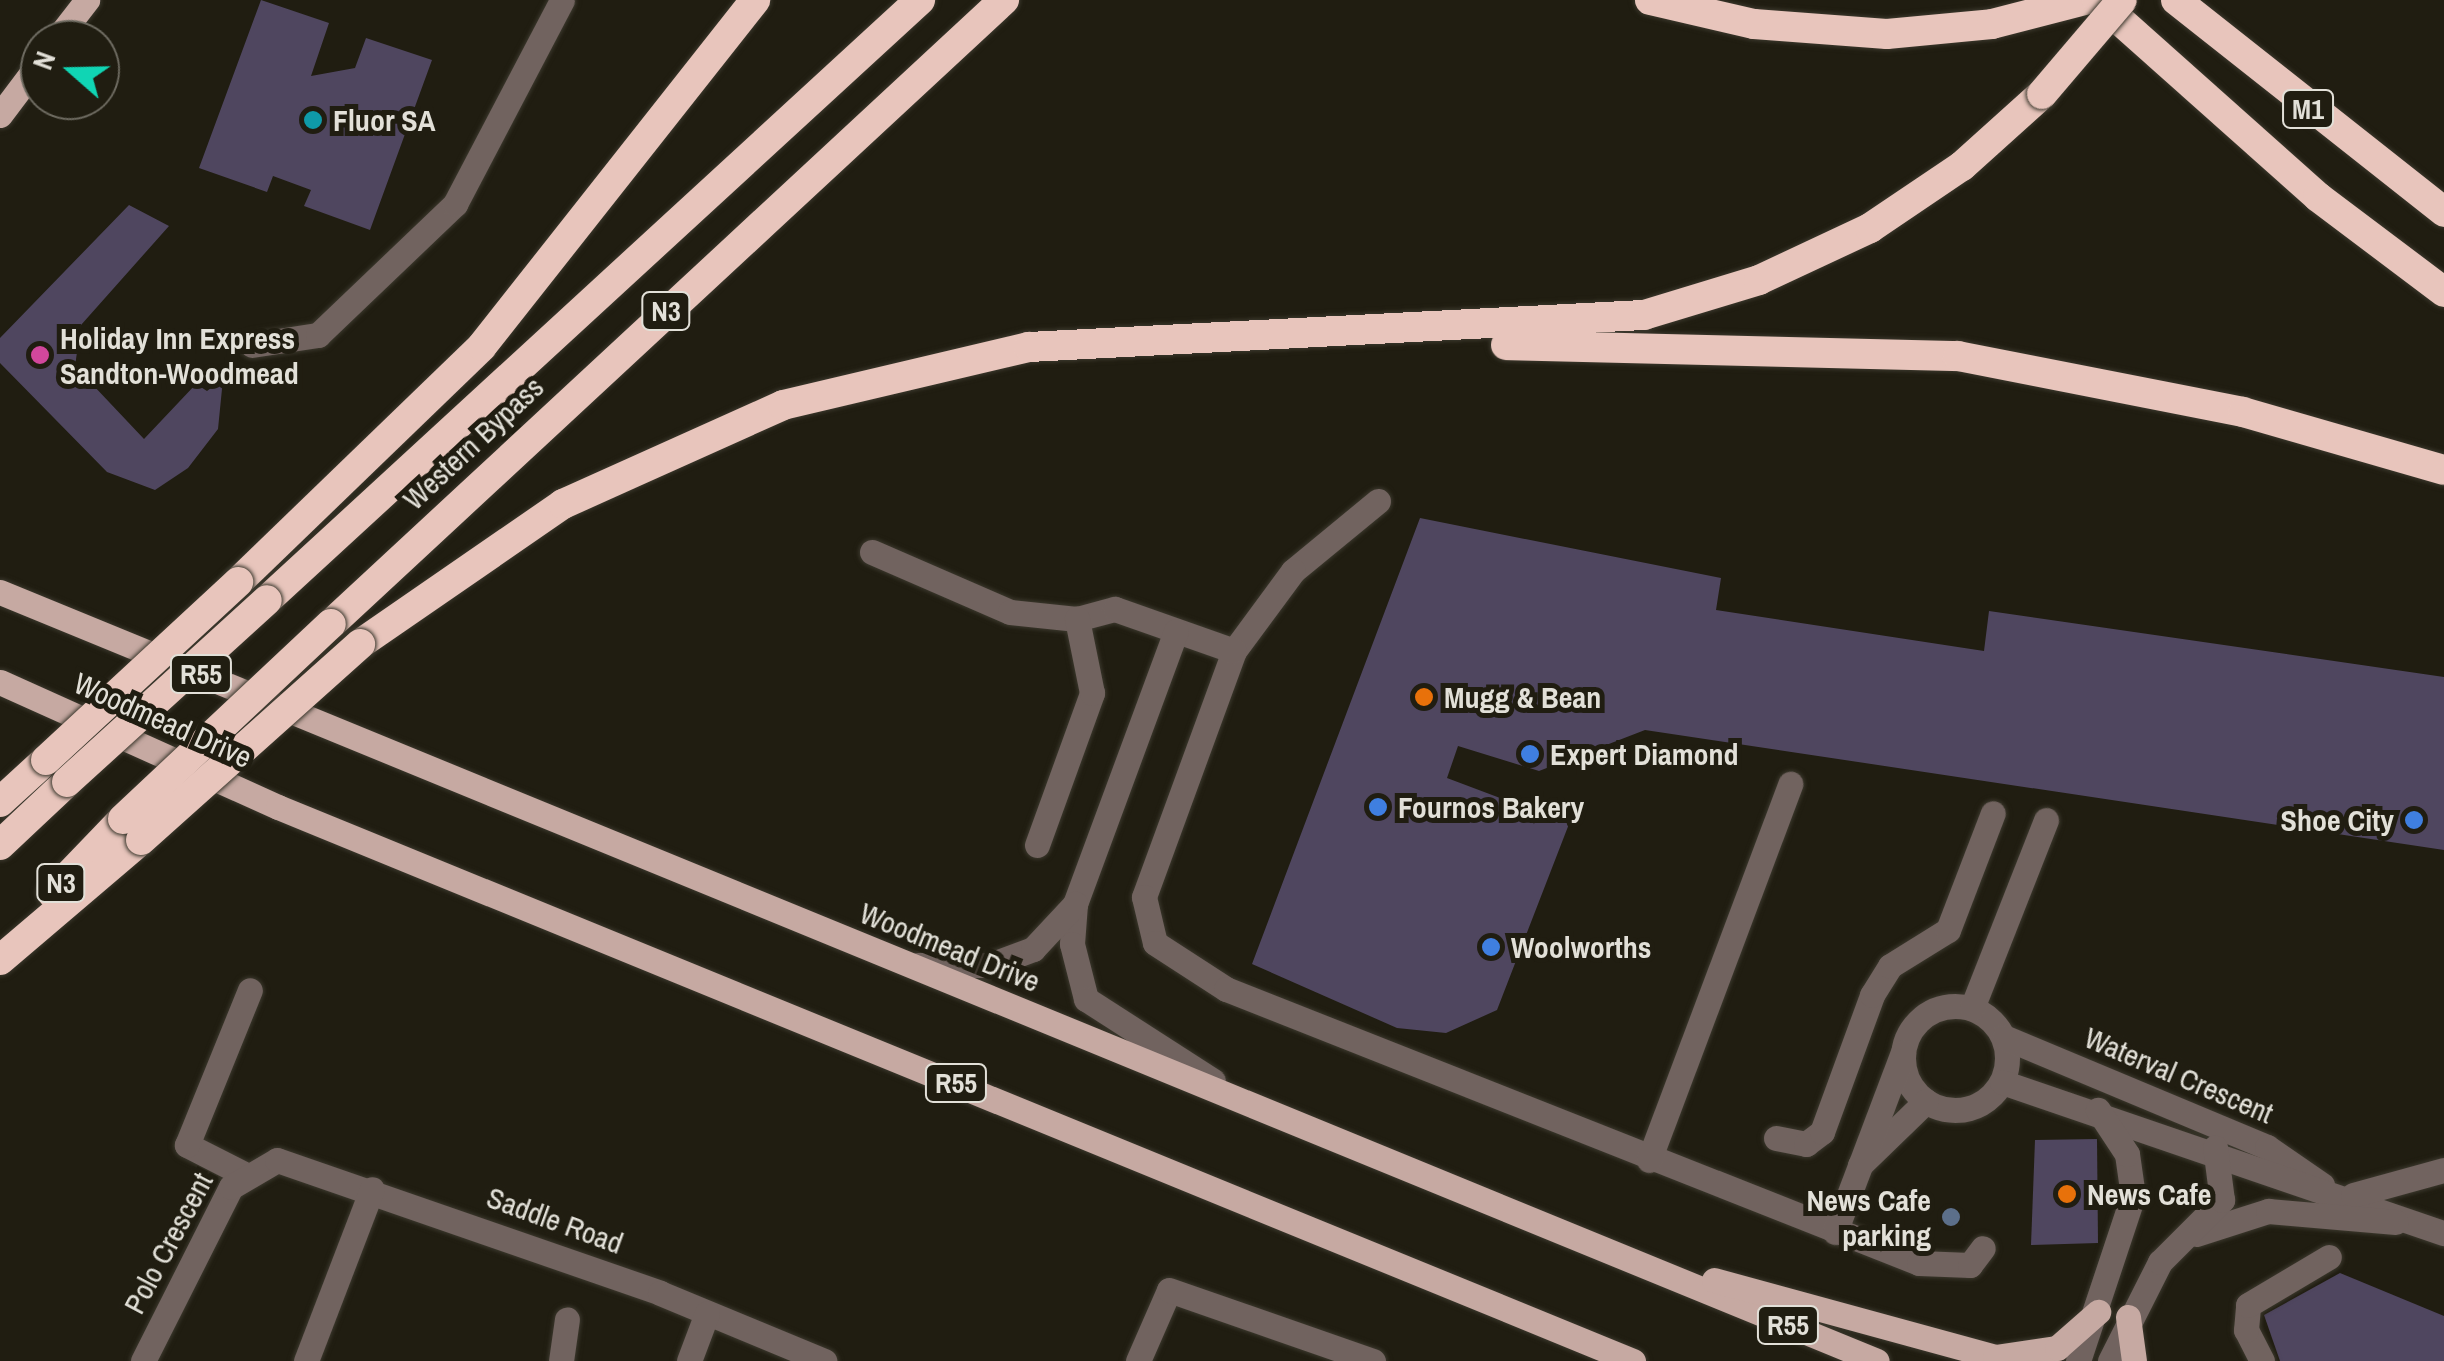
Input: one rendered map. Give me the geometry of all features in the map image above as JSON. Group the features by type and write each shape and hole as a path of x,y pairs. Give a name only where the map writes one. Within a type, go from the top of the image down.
{"highway":[{"path":"0,802 57,771 238,582 482,346 755,0"},
{"name":"Western Bypass","path":"0,845 57,771 267,600 920,0"},
{"name":"Western Bypass","path":"0,948 132,830 330,624 1004,0"},
{"path":"1650,0 1792,30 1887,34 1992,24 2085,0"},
{"path":"2097,0 2256,144"},
{"path":"0,960 132,830 360,644 563,504 784,405 944,362 1125,340 1602,323 1672,308 1870,228 1962,166 2042,94 2120,0"},
{"name":"M1","path":"2120,0 2256,144 2444,292"},
{"name":"M1","path":"2176,0 2444,212"},
{"path":"1125,340 1958,356 2244,412 2444,470"}],"main road":[{"path":"72,20 87,0"},
{"path":"0,116 20,89"},
{"name":"Woodmead Drive","path":"0,592 1877,1361"},
{"name":"Woodmead Drive","path":"0,682 278,806 1633,1361"},
{"path":"1604,1248 1994,1357 2057,1348 2098,1312"},
{"path":"2128,1318 2134,1361"}],"street":[{"path":"252,346 293,346 318,335 455,204 562,0"},
{"path":"1378,501 1293,571 1234,651 1144,897 1155,942 1226,988 1835,1232 1919,1263 1970,1266 1983,1248"},
{"path":"872,552 1010,612 1077,620 1115,609 1234,651"},
{"path":"1037,846 1092,692 1077,620"},
{"path":"1176,631 1075,904 1072,944 1086,1000 1252,1103"},
{"path":"1648,1160 1790,784"},
{"path":"1776,1138 1806,1144 1822,1132 1872,994 1890,966 1948,930 1993,812"},
{"path":"1972,1008 2046,820"},
{"path":"904,964 990,964 1033,949 1075,904"},
{"path":"250,990 187,1144 251,1169"},
{"path":"1835,1232 1903,1052 1927,1013 1972,1008 2004,1037 2002,1082 1959,1110 1926,1101 1908,1080 1903,1052"},
{"name":"Waterval Crescent","path":"2004,1037 2291,1159 2322,1185"},
{"name":"Waterval Crescent","path":"2002,1082 2322,1185 2433,1228"},
{"path":"1860,1165 1926,1101"},
{"path":"2078,1361 2098,1312 2133,1196 2127,1154 2098,1110"},
{"path":"2206,1122 2217,1153"},
{"name":"Waterval Crescent","path":"2110,1361 2128,1318 2184,1240 2222,1200 2217,1153"},
{"name":"Saddle Road","path":"251,1169 290,1162 824,1361"},
{"name":"Polo Crescent","path":"143,1361 251,1169"},
{"path":"2353,1196 2444,1170"},
{"path":"306,1361 372,1190"},
{"name":"Waterval Crescent","path":"2184,1240 2268,1211 2433,1228"},
{"path":"2262,1361 2246,1330 2248,1305 2329,1257"},
{"path":"1138,1361 1169,1290 1372,1361"},
{"path":"688,1361 706,1314"},
{"path":"560,1361 567,1319"}],"building":[{"name":"Fluor SA","path":"261,0 329,23 311,76 355,68 366,38 432,60 370,230 304,206 311,190 273,176 267,192 199,168"},
{"name":"Holiday Inn Express Sandton-Woodmead","path":"129,205 169,226 81,325 75,366 144,439 196,384 207,391 223,379 218,429 188,468 155,490 107,472 0,363 0,338"},
{"path":"1420,518 1721,578 1716,610 1984,651 1989,611 2444,677 2444,850 1645,730 1539,771 1458,746 1447,778 1569,824 1497,1010 1446,1033 1397,1028 1252,964"},
{"path":"2097,1139 2098,1243 2031,1245 2035,1140"},
{"path":"2340,1273 2444,1316 2444,1361 2280,1361 2264,1315"}],"place":[{"name":"Fluor SA","path":"313,120"},
{"name":"Holiday Inn Express Sandton-Woodmead","path":"40,355"},
{"name":"Mugg & Bean","path":"1424,697"},
{"name":"Expert Diamond","path":"1530,754"},
{"name":"Fournos Bakery","path":"1378,807"},
{"name":"Shoe City","path":"2414,820"},
{"name":"Woolworths","path":"1491,947"},
{"name":"News Cafe","path":"2067,1194"},
{"name":"News Cafe parking","path":"1951,1217"}]}
